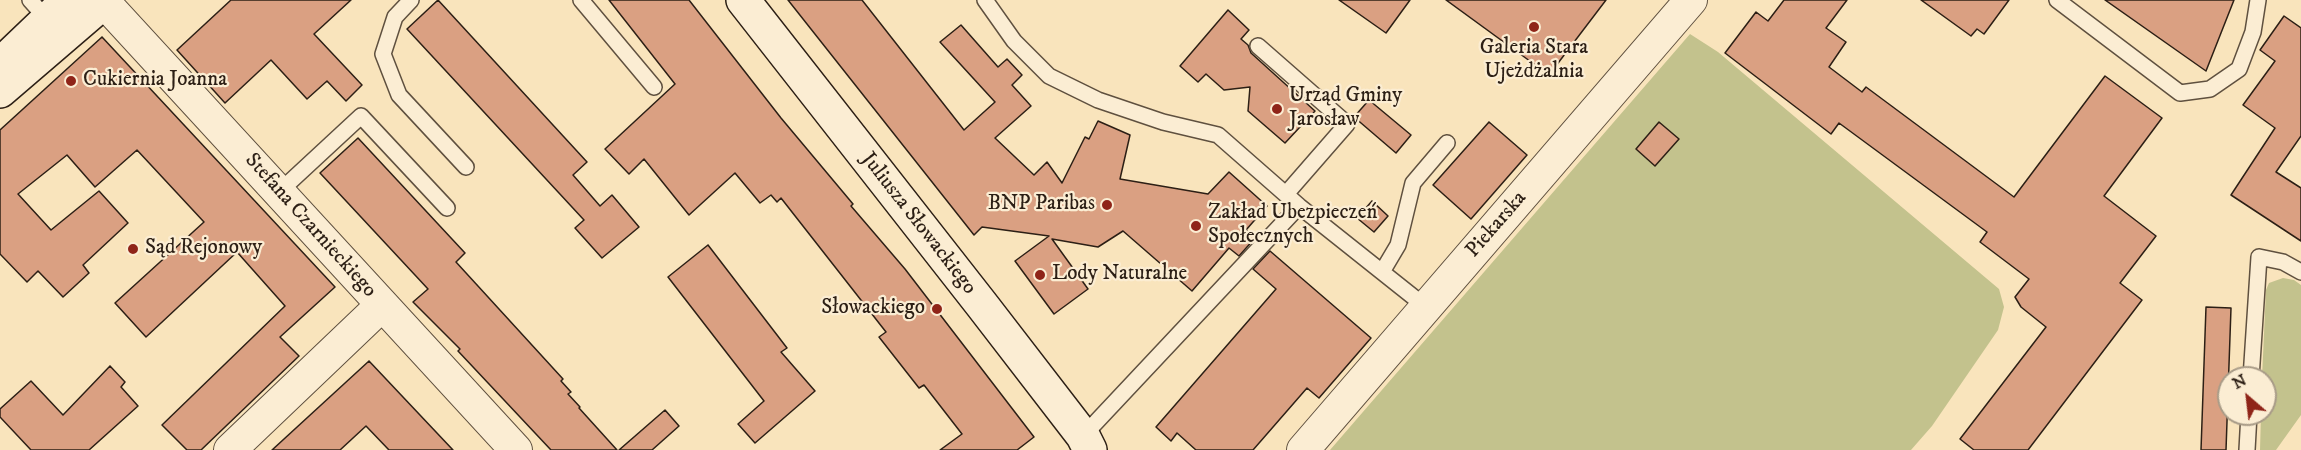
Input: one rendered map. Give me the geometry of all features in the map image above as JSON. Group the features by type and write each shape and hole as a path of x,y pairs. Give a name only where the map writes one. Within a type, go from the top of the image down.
{"main road":[{"name":"Juliusza Słowackiego","path":"743,0 1086,443"},
{"path":"0,91 105,1"},
{"path":"0,65 48,6"}],"street":[{"name":"Piekarska","path":"1303,450 1691,0"},
{"name":"Stefana Czarnieckiego","path":"105,1 516,450"},
{"path":"230,450 382,305"}],"lane":[{"path":"411,0 395,17 383,54 399,95 466,167"},
{"path":"985,0 1014,41 1049,76 1098,100 1163,122 1218,135 1299,206 1426,307"},
{"path":"2057,0 2180,93 2210,89 2239,69 2253,32 2258,0"},
{"path":"589,3 654,87"},
{"path":"1258,46 1347,124 1286,194"},
{"path":"279,192 361,116 447,208"},
{"path":"1382,272 1398,245 1413,183 1447,143"},
{"path":"1086,443 1299,206"},
{"path":"2253,366 2259,257 2283,262 2301,272"},
{"path":"2247,450 2248,426"}],"shaded area":[{"path":"1690,34 1718,52 1999,289 2004,307 1998,330 1932,426 1911,450 1330,450"},
{"path":"2283,278 2294,280 2301,285 2301,415 2276,450 2260,450 2261,426 2277,426 2277,366 2263,366 2266,290 2269,283"}],"building":[{"path":"231,0 351,0 314,34 362,85 346,101 327,81 307,99 271,60 225,103 177,50"},
{"path":"438,0 587,162 573,175 600,206 612,195 639,227 602,258 575,228 584,220 407,29"},
{"path":"609,0 689,0 781,118 853,204 851,206 905,269 1034,437 1017,450 940,450 962,434 924,385 919,388 879,337 886,332 781,198 777,202 771,195 760,203 735,173 689,215 644,159 629,174 605,149 675,84"},
{"path":"788,0 862,0 964,130 995,102 940,42 961,25 998,67 1007,59 1022,75 1012,85 1031,106 995,138 1034,175 1047,162 1062,183 1085,137 1089,139 1098,121 1130,135 1120,179 1208,194 1229,172 1267,206 1246,230 1255,238 1239,256 1229,248 1192,291 1123,231 1098,247 1052,239 1088,289 1054,314 1015,261 1049,236 982,227 974,235"},
{"path":"1339,0 1410,0 1386,33"},
{"name":"Galeria Stara Ujeżdżalnia","path":"1446,0 1606,0 1549,75"},
{"path":"1784,0 1847,0 1826,28 1846,42 1829,67 1862,92 1866,87 2014,197 2105,76 2162,118 2104,196 2156,236 2120,283 2142,300 2028,450 1974,450 1960,439 2046,327 2021,307 2015,297 2029,279 1980,242 1987,232 1839,123 1831,134 1725,53 1756,12 1768,21"},
{"path":"1921,0 2009,0 1984,34 1977,29 1971,36"},
{"path":"2105,0 2234,0 2206,71"},
{"path":"1228,10 1249,30 1241,39 1248,45 1251,53 1315,111 1285,143 1248,111 1250,87 1224,90 1206,74 1198,82 1180,66"},
{"path":"2284,16 2301,28 2301,136 2276,172 2301,188 2301,241 2231,195 2275,128 2243,105 2275,61 2260,50"},
{"path":"102,37 335,287 280,337 299,356 201,450 187,450 162,425 285,306 237,252 146,337 115,303 204,222 137,150 95,187 67,155 18,194 51,230 99,191 128,223 83,265 89,273 63,297 38,271 27,282 0,254 0,130"},
{"path":"1369,100 1411,135 1396,153 1354,117"},
{"path":"1489,122 1527,155 1471,219 1433,185"},
{"path":"1659,122 1679,139 1655,166 1636,149"},
{"path":"358,138 465,253 456,262 563,379 561,381 571,392 568,394 617,450 551,450 458,351 460,349 413,302 428,289 320,173"},
{"path":"1372,201 1388,216 1374,232 1357,218"},
{"path":"708,245 787,348 781,352 815,391 755,443 738,424 764,401 668,277"},
{"path":"1270,251 1371,338 1319,398 1307,388 1253,450 1196,450 1177,433 1171,441 1156,427 1276,289 1253,269"},
{"path":"2206,307 2231,308 2229,366 2217,366 2217,426 2227,426 2226,450 2201,450"},
{"path":"369,361 453,450 389,450 366,426 340,450 272,450"},
{"path":"110,366 125,382 121,387 138,406 89,450 31,450 0,417 0,409 31,381 63,415"},
{"path":"665,410 679,426 652,450 619,450"}],"place":[{"name":"Galeria Stara Ujeżdżalnia","path":"1534,27"},
{"name":"Cukiernia Joanna","path":"71,81"},
{"name":"Urząd Gminy Jarosław","path":"1277,109"},
{"name":"BNP Paribas","path":"1107,205"},
{"name":"Zakład Ubezpieczeń Społecznych","path":"1196,226"},
{"name":"Sąd Rejonowy","path":"133,249"},
{"name":"Lody Naturalne","path":"1040,275"},
{"name":"Słowackiego","path":"937,309"}]}
